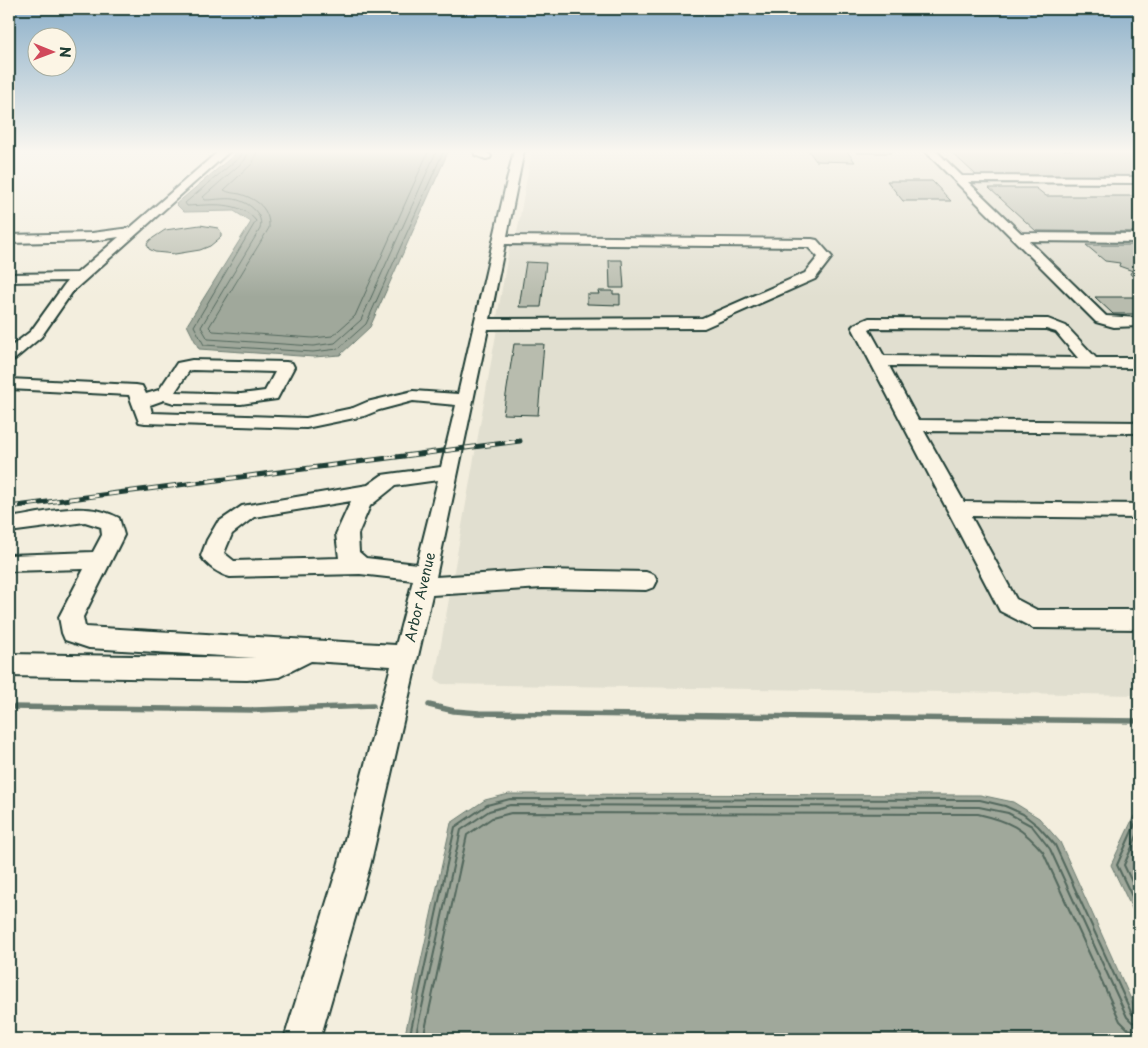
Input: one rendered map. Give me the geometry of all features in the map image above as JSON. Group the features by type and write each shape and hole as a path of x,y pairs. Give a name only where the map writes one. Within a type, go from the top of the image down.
{"street":[{"path":"9,356 36,334 68,288 170,199"},
{"name":"Arbor Avenue","path":"302,1039 354,866 425,579 509,199"},
{"path":"979,199 1101,318 1114,322 1139,322"},
{"path":"9,239 92,237 133,231"},
{"path":"1018,237 1139,238"},
{"path":"482,324 704,323 810,276 825,257 812,243 500,240"},
{"path":"9,278 80,277"},
{"path":"1092,362 1062,329 1048,324 869,323 860,327 1008,605 1033,619 1139,620"},
{"path":"878,361 1139,363"},
{"path":"140,402 165,394 184,367 192,365 286,367 271,395 241,399 174,398 165,394"},
{"path":"9,384 136,390 145,418 306,423 358,412 373,406 413,396 465,400"},
{"path":"912,425 1139,427"},
{"path":"360,566 348,555 347,534 361,502 389,480 449,472"},
{"path":"374,490 250,511 235,519 219,535 212,556 230,569 360,566 452,586 542,579 646,581"},
{"path":"957,509 1139,511"},
{"path":"9,525 85,515 100,517 111,523 113,535 71,617 74,633 89,638 406,656"},
{"path":"9,563 100,560"},
{"path":"9,666 247,669 279,666 307,651"}],"shaded area":[{"path":"523,199 1139,199 1139,695 442,684 437,681 435,678 497,329 497,317 509,249 517,233"}],"water":[{"path":"182,199 427,199 370,327 340,355 314,357 199,349 187,325 251,222 234,211 184,212 176,204"},
{"path":"509,794 980,795 1013,802 1039,818 1060,842 1139,1017 1139,1039 404,1039 451,823 485,800"},
{"path":"1134,816 1139,816 1139,923 1111,865"}],"building":[{"path":"901,199 949,199 951,201 903,201"},
{"path":"1001,199 1139,199 1139,232 1036,231"},
{"path":"200,225 218,228 221,232 221,237 210,246 200,250 175,254 155,252 149,249 147,244 150,240 165,230"},
{"path":"1086,245 1139,245 1139,279 1131,275 1130,273 1133,271 1119,266 1120,263 1105,261"},
{"path":"609,260 622,260 624,288 610,288"},
{"path":"526,262 546,263 541,307 519,307"},
{"path":"598,291 613,291 613,294 620,294 620,305 587,304 587,294 599,294"},
{"path":"1095,297 1139,297 1139,314 1113,314"},
{"path":"514,344 544,344 538,415 503,414"}],"waterway":[{"path":"429,705 454,711 479,713 1139,721"},
{"path":"9,707 255,710 373,706"}],"railway":[{"path":"9,507 520,441"}]}
